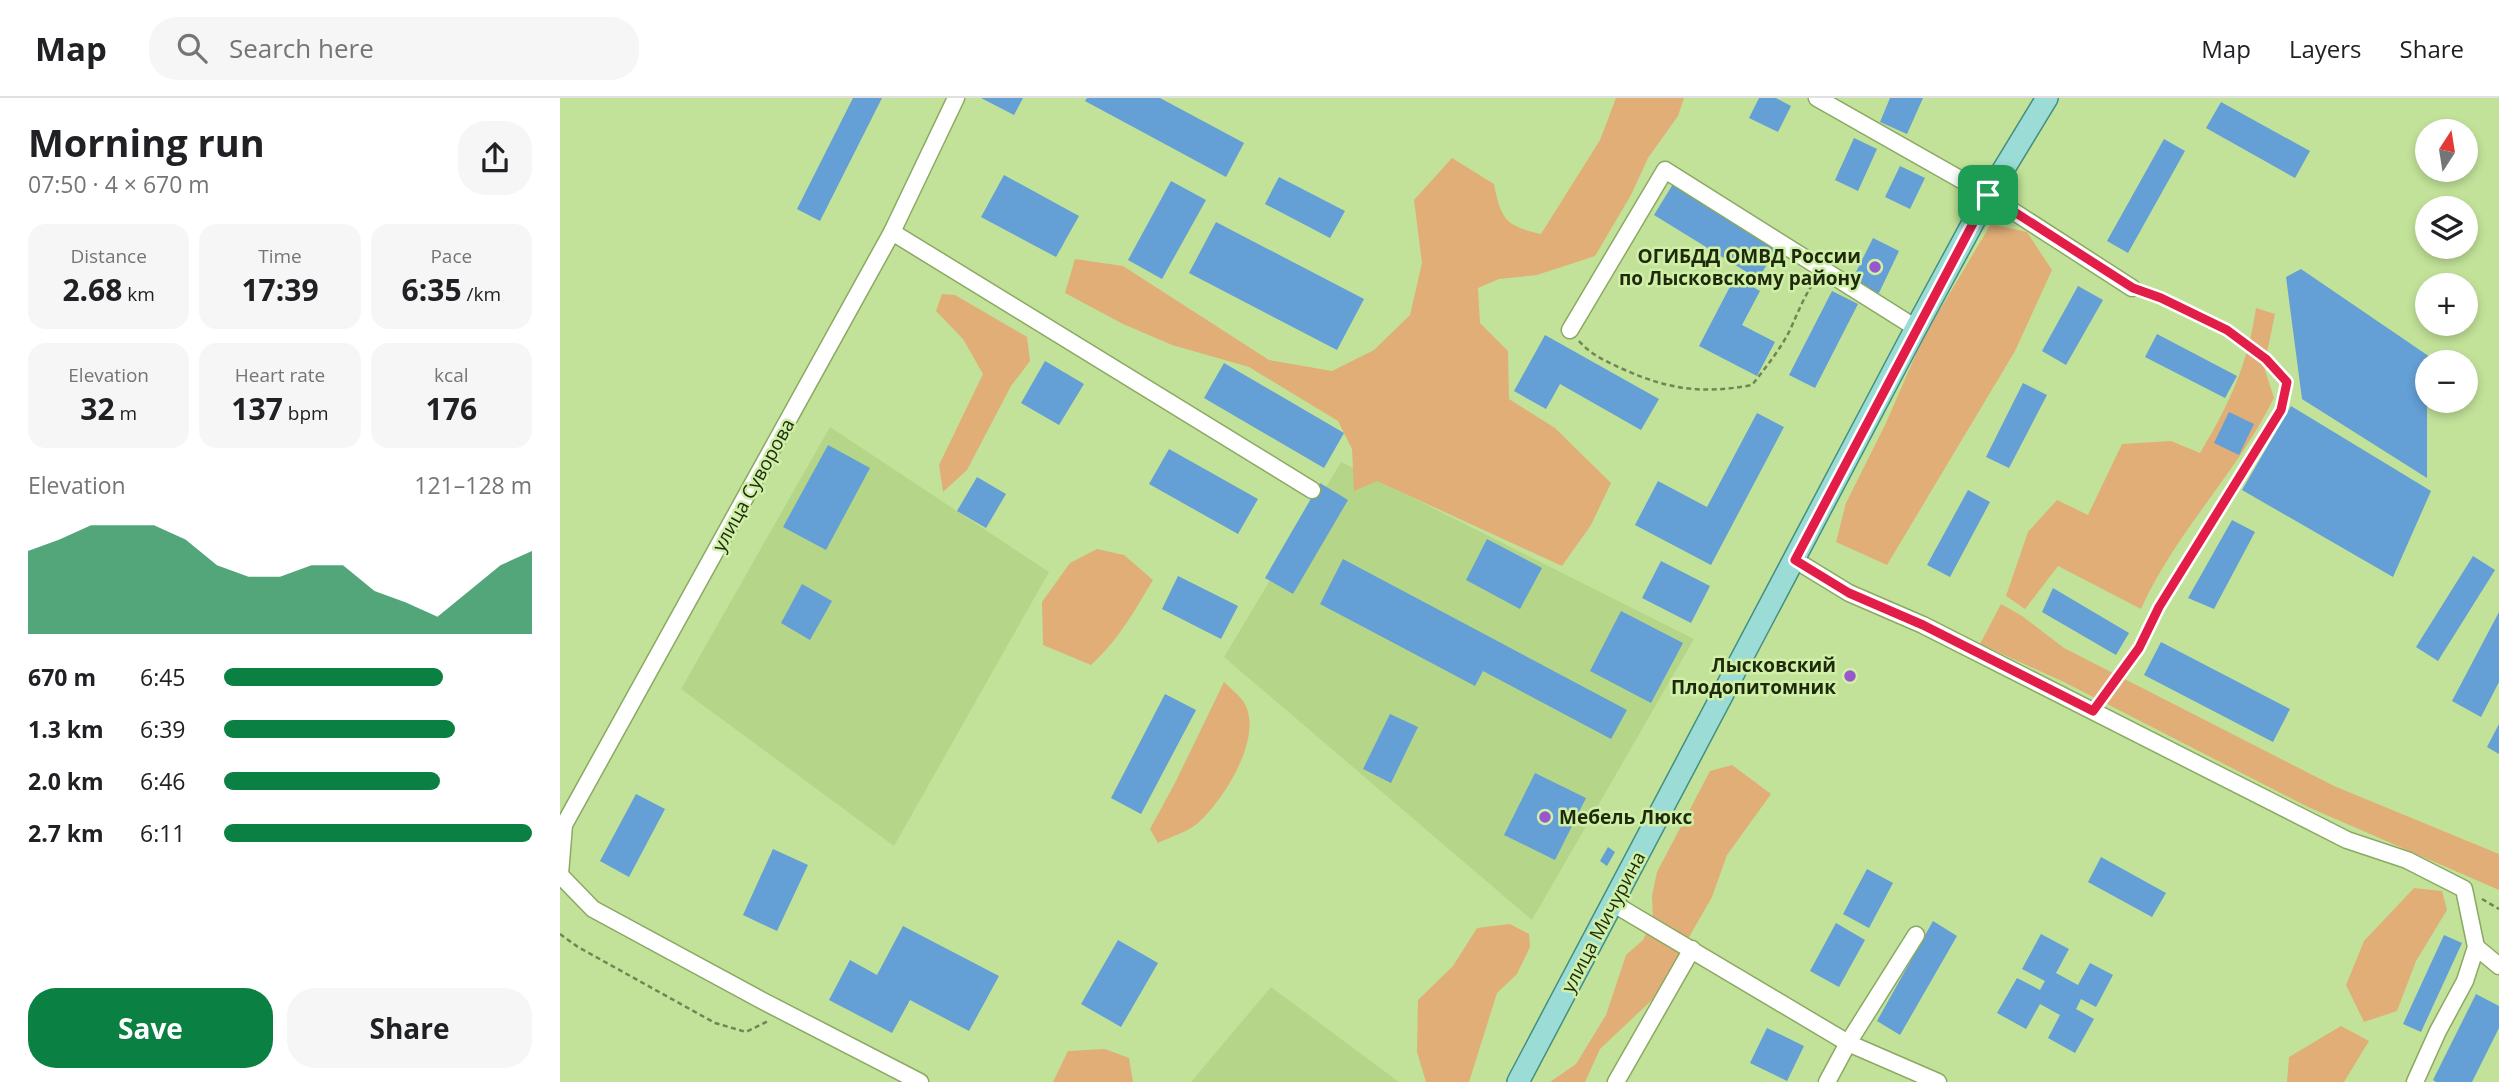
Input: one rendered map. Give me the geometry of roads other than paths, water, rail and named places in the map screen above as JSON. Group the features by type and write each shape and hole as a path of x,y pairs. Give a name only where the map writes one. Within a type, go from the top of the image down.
{"main road":[{"name":"улица Мичурина","path":"1518,1082 1916,328 1988,195 2047,98"}],"street":[{"name":"улица Суворова","path":"920,1082 593,909 560,874 565,825 892,232 956,98"},
{"path":"1816,98 1988,195 2133,288"},
{"path":"1570,330 1665,170 1916,328"},
{"path":"892,232 1312,490"},
{"path":"1795,560 1849,593 1923,625 2347,840 2407,860 2464,889 2476,947 2465,981 2415,1082"},
{"path":"1614,904 1848,1043 1938,1082"},
{"path":"1828,1082 1848,1043 1916,935"},
{"path":"2476,947 2499,966"},
{"path":"1616,1082 1692,949"}],"place":[{"name":"ОГИБДД ОМВД России по Лысковскому району","path":"1875,267"},
{"name":"Лысковский Плодопитомник","path":"1850,676"},
{"name":"Мебель Люкс","path":"1545,817"}]}
